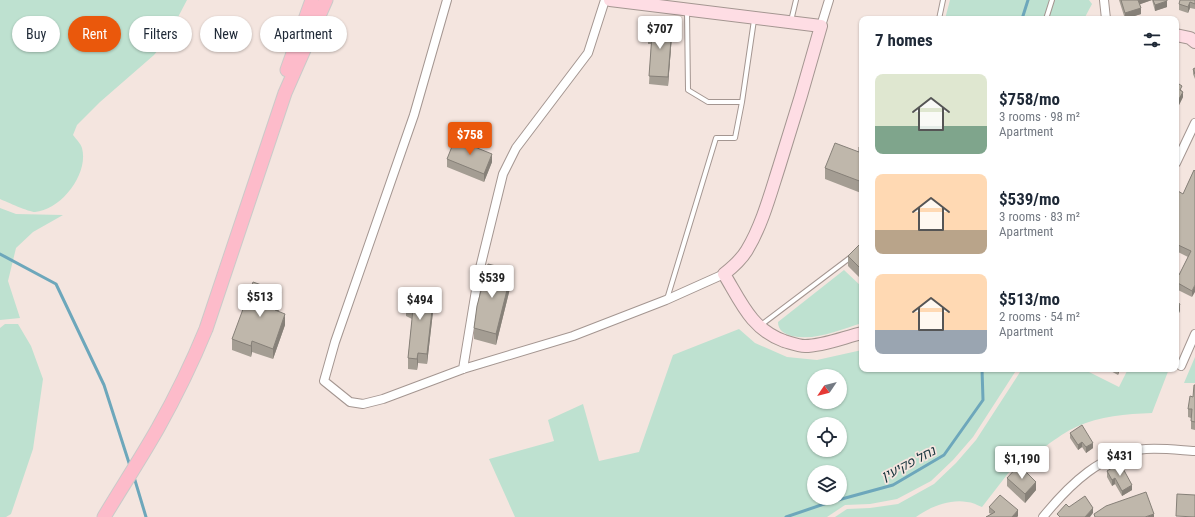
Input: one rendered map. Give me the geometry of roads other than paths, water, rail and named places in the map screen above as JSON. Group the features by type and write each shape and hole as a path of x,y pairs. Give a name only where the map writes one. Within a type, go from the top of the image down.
{"main road":[{"path":"95,517 169,394 183,364 208,298 272,108 312,0"},
{"path":"104,517 161,423 181,385 206,329 282,104 326,0"}],"street":[{"path":"447,0 414,115 337,336 324,380 350,402 363,404 382,399 463,369 573,336 666,300 724,274 739,261 747,251 757,231 770,197 829,0"},
{"path":"463,369 479,272 503,174 516,148 588,54 605,0"},
{"path":"610,0 821,26"},
{"path":"1104,0 1106,16"},
{"path":"1179,35 1190,38 1195,42"},
{"path":"1179,157 1195,123"},
{"path":"724,274 751,318 759,327 781,340 796,345 805,346 859,334"},
{"path":"1180,366 1195,334"},
{"path":"1043,517 1063,494 1081,477 1110,458 1128,452 1145,449 1195,451"}],"lane":[{"path":"791,22 796,0"},
{"path":"940,16 943,0"},
{"path":"1047,16 1052,0"},
{"path":"687,9 688,90 708,102 742,102"},
{"path":"666,300 716,138 735,138 742,102 754,18"},
{"path":"759,327 852,256"}],"waterway":[{"name":"נחל פקיעין","path":"1023,16 1028,0"},
{"path":"0,254 56,284 104,385 130,466"},
{"name":"נחל פקיעין","path":"786,517 827,503 893,485 944,455 983,400 982,372"},
{"path":"134,477 146,517"}]}
